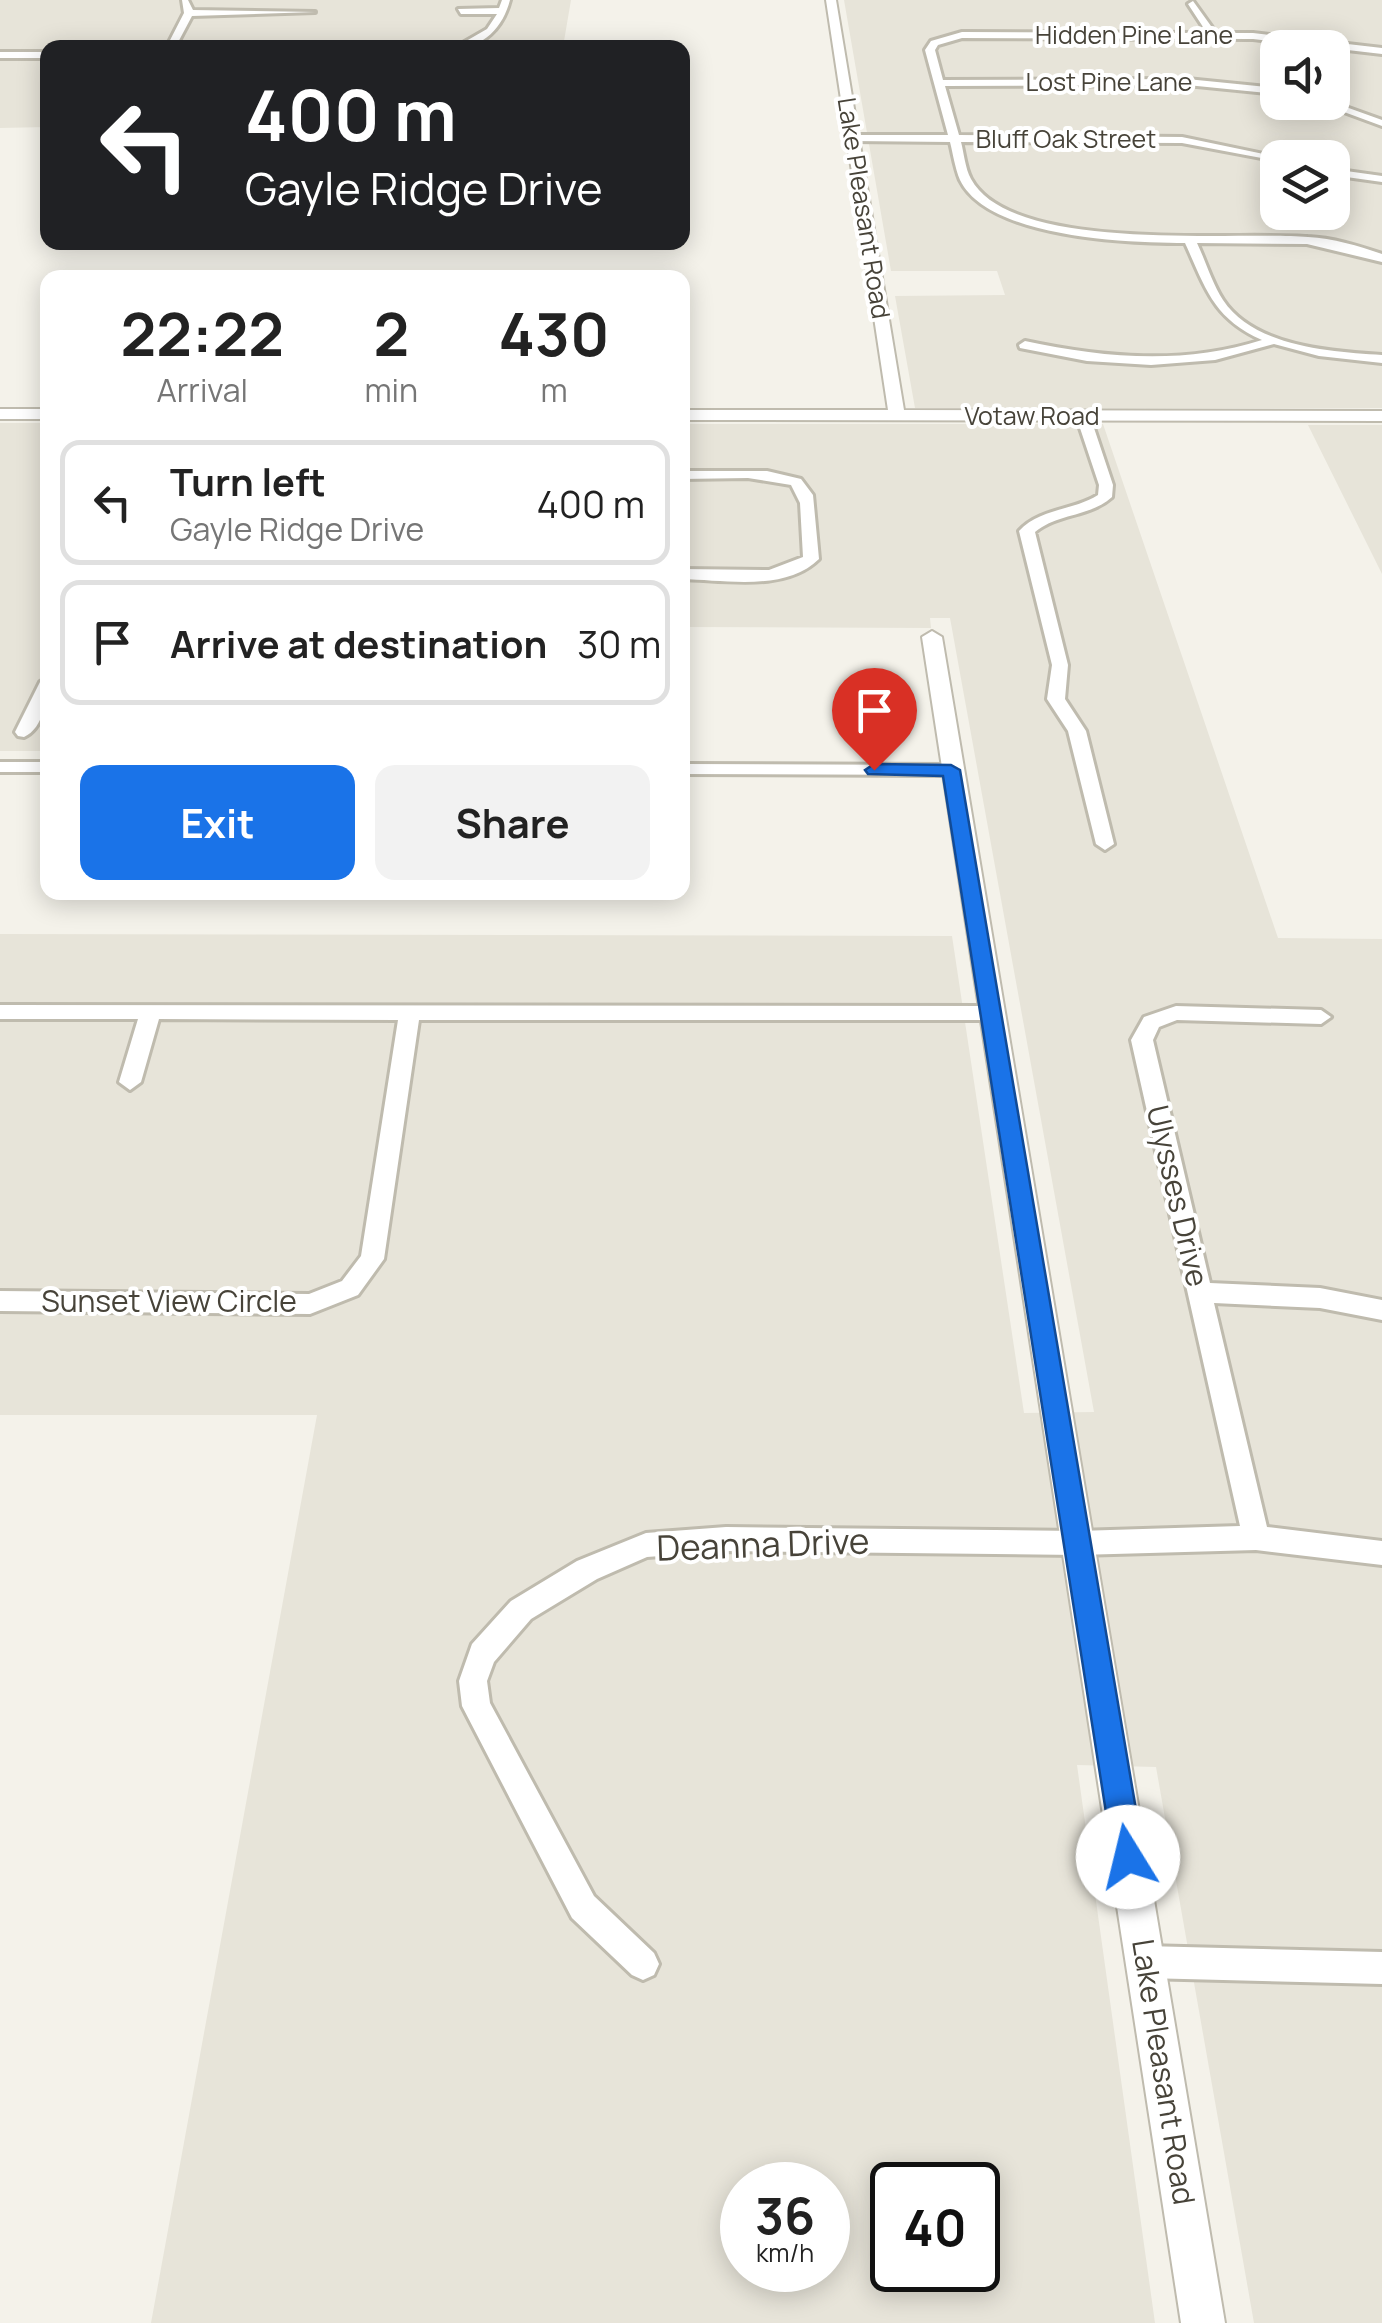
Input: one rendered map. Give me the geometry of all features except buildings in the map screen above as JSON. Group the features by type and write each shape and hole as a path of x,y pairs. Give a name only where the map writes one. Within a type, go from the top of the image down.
{"street":[{"path":"174,40 189,14 184,0"},
{"name":"Lake Pleasant Road","path":"831,0 897,416"},
{"path":"1193,4 1212,34"},
{"path":"460,12 505,6"},
{"path":"473,40 495,28 505,6"},
{"path":"189,14 310,12"},
{"name":"Hidden Pine Lane","path":"940,82 930,50 934,43 980,34 1212,34 1287,38 1382,51"},
{"path":"0,55 40,55"},
{"path":"940,82 953,138 974,195 1018,217 1098,236 1313,241 1382,258"},
{"name":"Lost Pine Lane","path":"940,82 1188,82 1260,90"},
{"path":"1350,112 1382,123"},
{"name":"Bluff Oak Street","path":"852,138 1182,140 1260,155"},
{"path":"1350,175 1382,179"},
{"path":"1190,240 1220,305 1248,328 1275,340 1344,356 1382,359"},
{"path":"1026,345 1100,359 1202,358 1242,353 1275,340"},
{"path":"0,414 40,414"},
{"name":"Votaw Road","path":"690,415 1382,416"},
{"path":"1083,416 1106,485 1105,498 1092,508 1034,523 1028,531 1028,541 1060,665 1056,699 1077,731 1105,844"},
{"path":"690,475 774,475 794,480 804,489 811,559 801,569 777,574 690,574"},
{"name":"Lake Pleasant Road","path":"932,637 1204,2323"},
{"path":"24,732 40,699"},
{"path":"0,767 40,767"},
{"path":"690,770 951,770"},
{"path":"0,1012 992,1013"},
{"path":"130,1082 151,1012"},
{"name":"Sunset View Circle","path":"0,1301 310,1304 350,1288 372,1259 410,1012"},
{"name":"Ulysses Drive","path":"1256,1538 1142,1040 1151,1022 1176,1013 1321,1017"},
{"path":"1198,1292 1320,1298 1382,1310"},
{"name":"Deanna Drive","path":"643,1964 582,1907 476,1706 473,1681 482,1654 520,1610 587,1570 646,1545 726,1540 1078,1543 1256,1538 1382,1553"},
{"path":"1145,1962 1382,1968"}],"shaded area":[{"path":"0,0 571,0 564,40 40,40 40,127 0,128"},
{"path":"844,0 1382,0 1382,408 915,408 895,296 1005,295 997,271 891,271"},
{"path":"0,423 40,423 40,751 0,751"},
{"path":"690,424 1103,424 1278,938 1382,939 1382,2323 1254,2323 1156,1767 1077,1765 1155,2323 151,2323 317,1415 0,1415 0,934 952,936 1024,1413 1094,1412 950,618 930,618 931,628 690,627"},
{"path":"1308,425 1382,425 1382,574"}],"route":[{"path":"874,770 951,770 1128,1857"}]}
